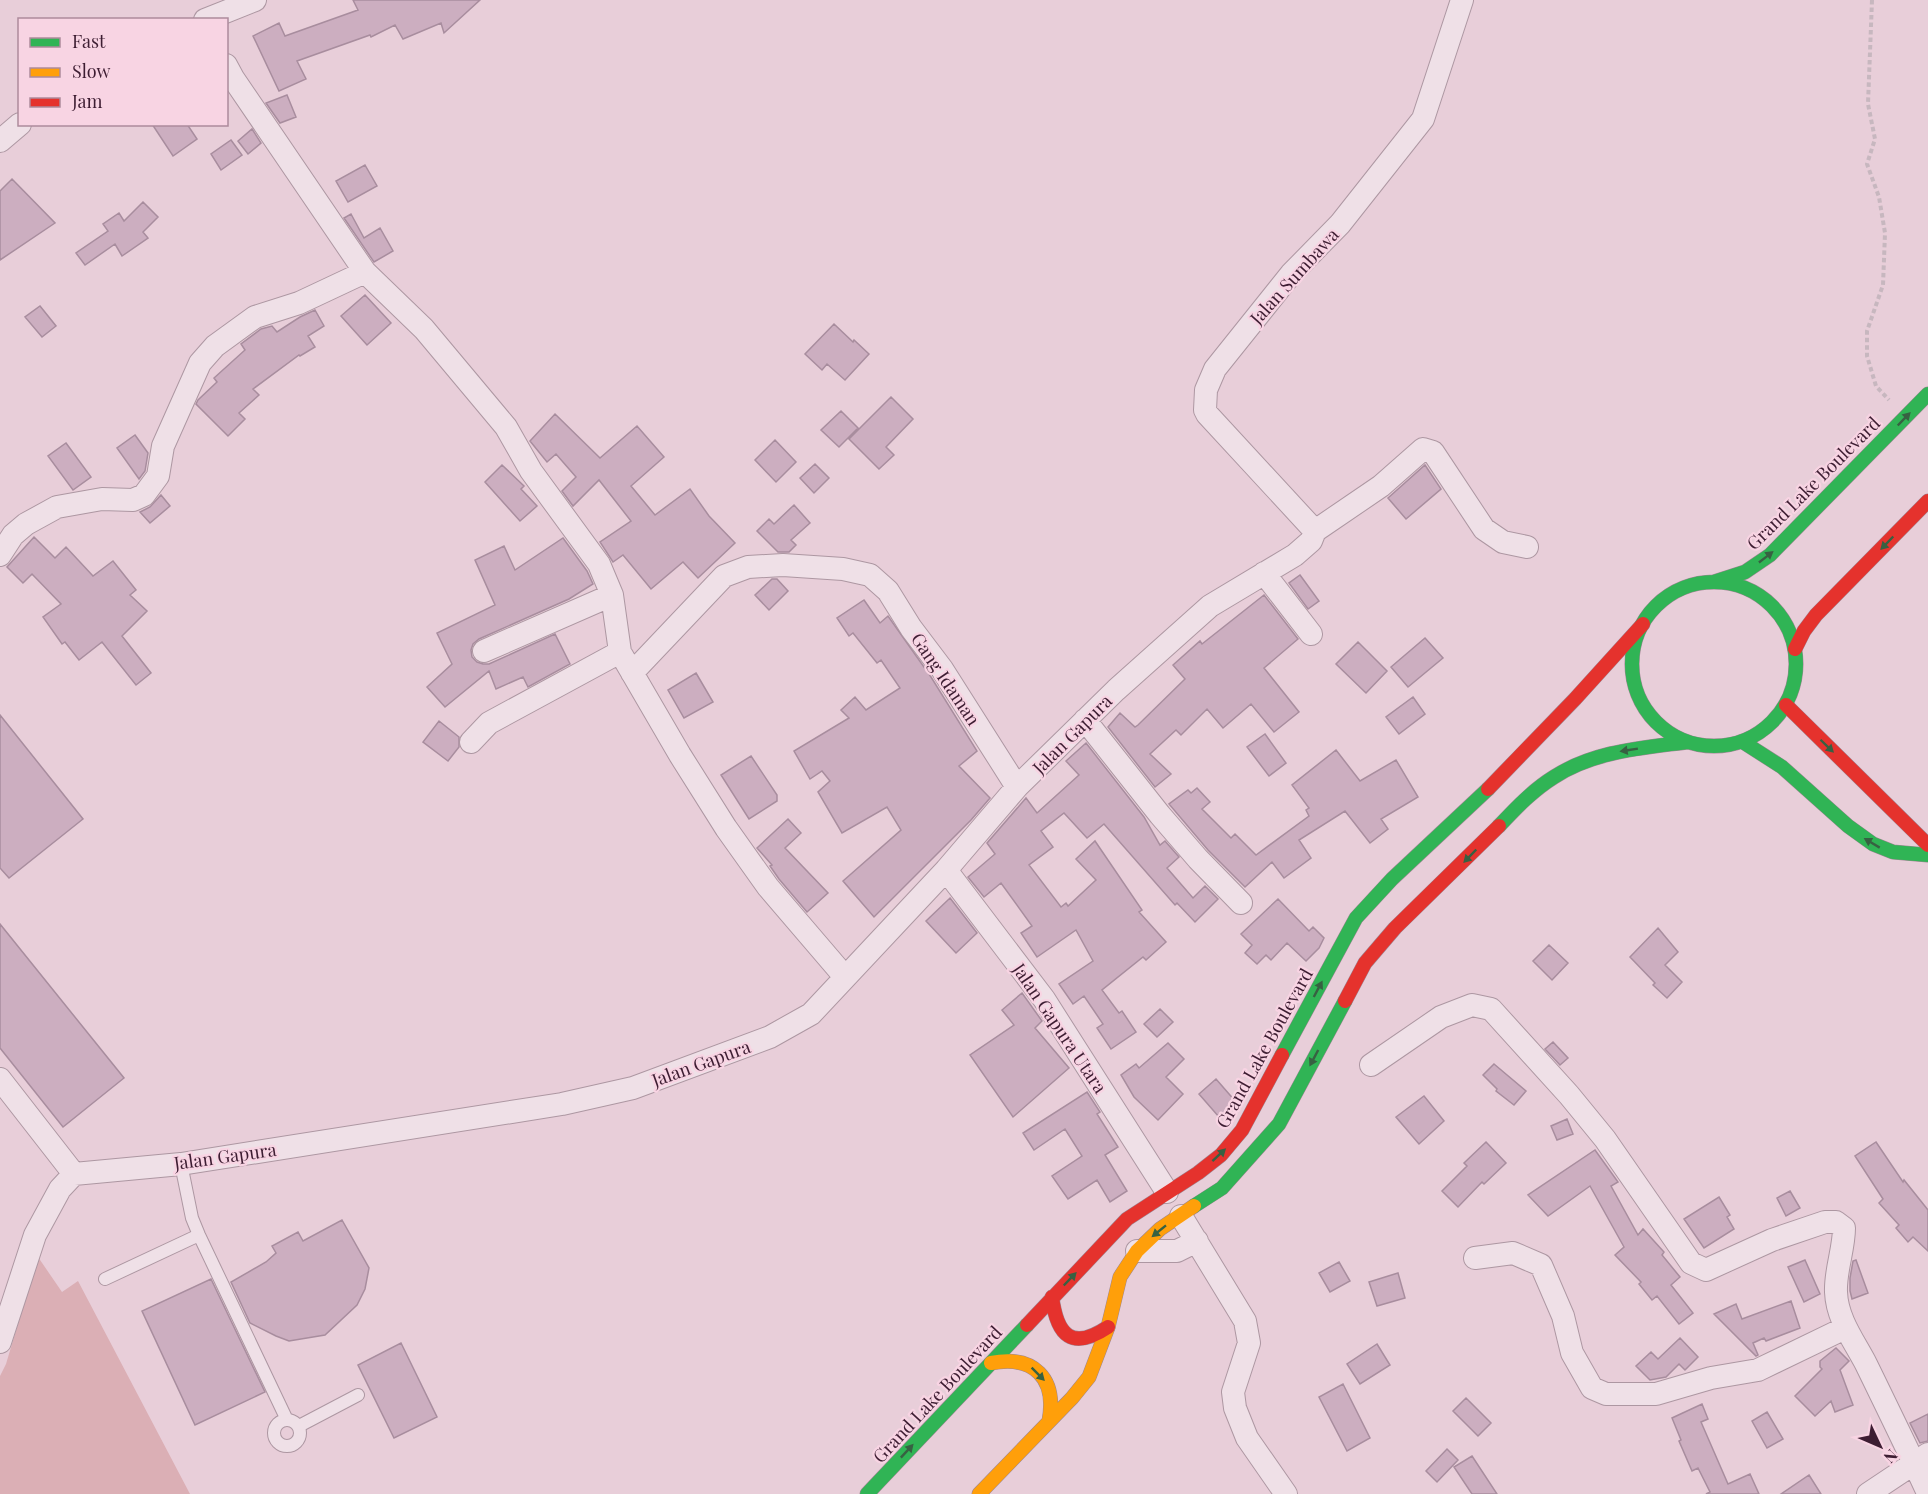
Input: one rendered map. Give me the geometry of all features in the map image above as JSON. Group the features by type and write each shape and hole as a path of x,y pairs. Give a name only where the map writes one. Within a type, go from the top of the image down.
{"street":[{"path":"210,18 255,0"},
{"name":"Jalan Sumbawa","path":"1315,531 1207,414 1205,410 1206,390 1215,369 1291,274 1340,224 1423,119 1462,0"},
{"path":"228,69 365,272 424,329 506,427 531,471 599,564 612,595 620,652 680,755 768,887 845,977"},
{"path":"0,141 18,126"},
{"path":"0,555 14,535 26,524 57,507 102,499 133,500 144,495 158,476 163,446 200,363 207,354 255,317 299,303 365,272"},
{"name":"Grand Lake Boulevard","path":"1714,582 1745,572 1770,555 1928,394"},
{"name":"Jalan Gapura","path":"74,1174 182,1164 562,1104 633,1088 770,1037 811,1014 946,870 1017,787 1085,720 1210,606 1295,555 1311,541 1315,531 1382,486 1423,449 1433,452 1484,529 1503,542 1527,547"},
{"path":"1796,649 1804,631 1816,615 1928,501"},
{"name":"Gang Idaman","path":"632,673 724,576 748,567 783,566 843,569 870,575 888,591 942,669 1017,787"},
{"path":"1264,573 1311,634"},
{"path":"979,1494 1089,1377 1100,1354 1120,1277 1137,1251 1160,1229 1222,1188 1279,1124 1365,963 1395,928 1527,798 1555,776 1594,758 1621,751 1687,742 1715,747 1743,742 1768,727 1786,705 1796,678 1796,649 1786,622 1767,601 1742,587 1714,582 1686,587 1661,602 1643,624 1633,651 1633,680 1643,706 1662,728 1687,742"},
{"path":"484,651 612,595"},
{"name":"Grand Lake Boulevard","path":"867,1494 1127,1220 1221,1155 1242,1130 1356,918 1373,895 1431,845 1466,810 1643,624"},
{"path":"471,742 489,723 620,652"},
{"path":"1786,705 1928,845"},
{"path":"1085,720 1160,816 1241,903"},
{"path":"1743,742 1765,752 1863,838 1883,850 1909,855 1928,855"},
{"name":"Jalan Gapura Utara","path":"946,870 1044,999 1167,1192"},
{"path":"1371,1065 1441,1017 1472,1005 1491,1009 1605,1138 1691,1263 1706,1270 1772,1240 1825,1222 1836,1222 1844,1228 1836,1293 1845,1328 1921,1458 1928,1493"},
{"path":"0,1079 74,1174 60,1189 35,1235 0,1342"},
{"path":"1181,1216 1245,1321 1249,1343 1233,1392 1235,1408 1247,1438 1286,1494"},
{"path":"1137,1251 1177,1251 1197,1241"},
{"path":"1475,1258 1513,1253 1541,1265 1563,1316 1572,1353 1592,1388 1606,1394 1656,1394 1711,1378 1758,1370 1845,1328"},
{"path":"1052,1297 1053,1314 1058,1326 1067,1336 1084,1341 1108,1328"},
{"path":"991,1363 1016,1361 1034,1369 1043,1378 1050,1391 1052,1402 1049,1421"},
{"path":"1868,1494 1921,1458"}],"lane":[{"path":"182,1164 192,1218 287,1420"},
{"path":"105,1279 199,1235"},
{"path":"299,1426 358,1395"},
{"path":"287,1420 299,1426 300,1433 298,1440 286,1445 279,1443 275,1437 275,1431 281,1421 287,1420"}],"path":[{"path":"1872,0 1868,104 1875,139 1867,164 1879,197 1886,234 1883,285 1867,331 1867,356 1876,386 1905,418"}],"shaded area":[{"path":"38,1257 62,1292 78,1281 190,1494 0,1494 0,1376 6,1364"}],"building":[{"path":"353,0 480,0 444,33 441,23 403,39 395,25 371,37 370,35 297,61 306,79 279,91 253,36 279,23 285,36 358,10"},
{"path":"287,95 296,117 280,123 266,103"},
{"path":"153,126 188,126 197,139 173,156"},
{"path":"252,129 261,143 248,154 238,141"},
{"path":"231,140 242,155 221,170 211,154"},
{"path":"365,165 377,186 348,202 336,181"},
{"path":"12,179 55,223 0,260 0,191"},
{"path":"143,202 158,217 143,232 148,238 122,256 115,244 85,265 76,253 108,231 103,224 119,213 124,221"},
{"path":"351,214 364,238 380,228 393,251 374,262 344,218"},
{"path":"365,295 391,323 367,345 341,316"},
{"path":"40,306 56,326 42,337 25,317"},
{"path":"315,310 324,326 308,336 315,347 299,355 253,389 259,395 239,413 245,419 228,436 196,404 198,400 217,382 214,378 245,350 241,344 261,329 272,326 277,332"},
{"path":"834,324 869,354 845,380 827,364 822,370 805,354"},
{"path":"891,397 913,419 886,447 894,455 879,469 849,439"},
{"path":"841,411 858,428 839,447 821,430"},
{"path":"555,414 600,458 637,426 664,457 631,486 655,515 690,489 709,516 735,543 698,578 683,562 651,589 623,555 613,562 600,542 631,521 599,480 573,506 562,491 576,477 556,454 547,462 530,441"},
{"path":"135,435 148,453 145,471 139,479 117,448"},
{"path":"775,440 796,462 776,482 755,460"},
{"path":"66,443 91,477 73,490 48,456"},
{"path":"815,464 829,478 814,493 800,478"},
{"path":"502,465 524,486 521,489 537,506 520,521 485,482"},
{"path":"1425,465 1441,489 1406,519 1388,498"},
{"path":"161,495 170,506 150,523 140,512 150,507"},
{"path":"794,505 810,523 791,540 796,545 789,552 778,552 757,531 769,519 774,524"},
{"path":"34,537 55,558 66,547 93,576 113,561 136,590 130,595 147,611 122,636 151,673 136,685 102,642 79,660 65,642 62,644 43,617 61,604 32,574 23,583 7,567"},
{"path":"563,538 587,571 593,584 569,599 479,639 473,644 471,650 472,657 477,662 489,664 555,634 570,664 528,687 523,677 496,689 489,671 445,707 427,687 452,664 437,633 495,605 475,560 504,546 515,570"},
{"path":"1300,575 1319,601 1308,609 1289,583"},
{"path":"772,579 777,579 788,591 769,610 755,595"},
{"path":"1264,595 1298,639 1264,668 1299,712 1274,732 1251,704 1223,728 1207,709 1181,735 1176,730 1150,754 1171,774 1155,787 1108,727 1120,713 1135,727 1138,725 1185,679 1173,665 1200,641 1202,644"},
{"path":"864,600 880,623 888,616 931,677 977,751 959,766 990,798 874,917 843,881 901,830 887,807 842,833 818,792 830,781 822,771 810,779 794,751 849,718 841,710 855,697 866,710 900,688 881,660 877,663 853,633 849,636 837,618"},
{"path":"1425,638 1443,658 1408,687 1391,667"},
{"path":"1358,642 1387,671 1366,693 1336,664"},
{"path":"696,673 713,702 684,718 668,690"},
{"path":"1413,697 1425,714 1399,734 1386,717"},
{"path":"0,715 83,819 9,878 0,868"},
{"path":"439,721 459,737 459,747 448,761 423,742"},
{"path":"1265,734 1286,763 1269,776 1247,747"},
{"path":"1086,743 1144,817 1160,845 1165,841 1179,857 1167,868 1193,898 1205,886 1218,899 1195,922 1177,903 1175,905 1104,824 1087,838 1064,813 1041,831 1053,847 1029,865 1061,907 1066,903 1068,906 1096,880 1076,859 1095,841 1142,910 1139,912 1166,942 1146,960 1143,957 1102,990 1119,1013 1122,1011 1136,1032 1111,1049 1097,1028 1103,1024 1084,996 1073,1004 1059,984 1093,961 1076,930 1037,957 1021,933 1032,926 1001,883 984,897 968,877 995,854 987,843 1026,798 1037,813 1079,775 1066,761"},
{"path":"1336,750 1360,781 1396,760 1418,797 1381,819 1388,829 1370,843 1345,811 1299,840 1311,858 1284,878 1272,862 1245,887 1208,850 1169,804 1188,790 1191,793 1197,788 1210,802 1202,809 1231,838 1235,834 1256,855 1309,816 1306,810 1309,808 1292,785"},
{"path":"751,756 777,795 777,801 749,819 721,775"},
{"path":"788,819 801,833 785,848 828,893 807,912 757,848"},
{"path":"950,898 977,933 956,953 926,921"},
{"path":"1278,899 1309,931 1313,927 1324,938 1319,948 1306,961 1287,943 1271,960 1266,955 1257,964 1245,953 1252,945 1241,934"},
{"path":"0,924 124,1078 63,1127 0,1048"},
{"path":"1658,928 1678,952 1665,965 1682,982 1667,998 1630,957"},
{"path":"1549,945 1568,963 1552,980 1533,961"},
{"path":"1022,993 1042,1021 1035,1028 1069,1068 1013,1117 970,1055 1014,1025 1002,1010"},
{"path":"1160,1009 1173,1022 1157,1037 1144,1024"},
{"path":"1553,1042 1568,1058 1560,1065 1545,1049"},
{"path":"1168,1043 1184,1059 1166,1077 1183,1094 1158,1120 1134,1097 1121,1075 1136,1064 1139,1068"},
{"path":"1494,1064 1526,1091 1514,1105 1496,1091 1497,1089 1483,1075"},
{"path":"1216,1079 1236,1102 1219,1117 1199,1094"},
{"path":"1087,1092 1100,1112 1097,1114 1118,1147 1105,1155 1127,1191 1110,1202 1097,1180 1068,1199 1052,1176 1082,1156 1065,1129 1034,1150 1023,1133"},
{"path":"1424,1096 1444,1121 1419,1144 1396,1117"},
{"path":"1567,1119 1573,1134 1557,1140 1551,1126"},
{"path":"1486,1142 1506,1163 1484,1184 1482,1182 1458,1207 1442,1191 1467,1166 1464,1163"},
{"path":"1876,1142 1903,1182 1904,1180 1928,1210 1928,1251 1913,1237 1908,1242 1896,1228 1899,1225 1879,1203 1883,1199 1855,1156"},
{"path":"1595,1150 1618,1182 1611,1186 1638,1235 1643,1229 1664,1252 1662,1255 1680,1277 1671,1285 1693,1313 1679,1324 1657,1296 1652,1300 1639,1284 1641,1282 1615,1255 1624,1247 1590,1186 1548,1216 1528,1195"},
{"path":"1790,1191 1800,1208 1786,1216 1777,1198"},
{"path":"1719,1197 1730,1215 1727,1217 1734,1229 1704,1248 1684,1219"},
{"path":"342,1220 369,1268 365,1289 357,1305 325,1335 289,1341 250,1323 231,1282 266,1262 276,1253 272,1246 298,1232 303,1241"},
{"path":"1805,1260 1820,1294 1804,1302 1788,1267"},
{"path":"1856,1260 1868,1293 1852,1299 1850,1278 1853,1261"},
{"path":"1339,1262 1350,1281 1330,1292 1319,1273"},
{"path":"1398,1273 1405,1298 1377,1306 1369,1282"},
{"path":"211,1279 265,1392 195,1425 142,1311"},
{"path":"1791,1301 1800,1328 1766,1341 1764,1338 1753,1343 1758,1355 1756,1356 1714,1314 1736,1304 1742,1319"},
{"path":"1680,1338 1698,1357 1685,1370 1679,1364 1666,1377 1650,1380 1636,1366 1651,1352 1658,1359"},
{"path":"401,1343 437,1417 394,1438 358,1365"},
{"path":"1377,1344 1390,1365 1360,1384 1347,1364"},
{"path":"1836,1348 1849,1361 1840,1370 1853,1405 1835,1412 1831,1401 1815,1416 1795,1396 1822,1369 1820,1361"},
{"path":"1343,1384 1370,1438 1347,1451 1319,1397"},
{"path":"1466,1398 1491,1423 1478,1436 1453,1411"},
{"path":"1702,1404 1708,1419 1701,1422 1728,1484 1750,1474 1759,1494 1706,1494 1710,1492 1698,1468 1692,1471 1672,1418"},
{"path":"1767,1412 1783,1439 1767,1448 1752,1421"},
{"path":"1928,1414 1928,1441 1920,1443 1910,1423"},
{"path":"1447,1449 1458,1460 1437,1482 1426,1471"},
{"path":"1472,1456 1497,1494 1472,1494 1454,1467"},
{"path":"1809,1475 1821,1494 1781,1494"}],"traffic: fast":[{"path":"1714,582 1745,572 1770,555 1928,394"},
{"path":"1714,582 1745,589 1772,606 1789,633 1796,664 1789,695 1772,722 1745,739 1714,746 1683,739 1656,722 1639,695 1632,664 1639,633 1656,606 1683,589 1714,582"},
{"path":"1499,826 1539,788 1569,768 1619,752 1687,742"},
{"path":"1743,742 1782,767 1848,826 1873,844 1893,852 1928,855"},
{"path":"1282,1055 1356,918 1392,879 1488,789"},
{"path":"1194,1206 1222,1188 1279,1124 1345,1001"},
{"path":"867,1494 1027,1325"}],"traffic: slow":[{"path":"979,1494 1072,1398 1089,1377 1108,1327 1120,1277 1137,1251 1160,1229 1194,1206"},
{"path":"991,1363 1006,1361 1019,1363 1030,1366 1039,1373 1046,1382 1049,1393 1051,1406 1049,1421"}],"traffic: jam":[{"path":"1795,649 1804,631 1816,615 1928,501"},
{"path":"1488,789 1643,624"},
{"path":"1786,705 1928,845"},
{"path":"1345,1001 1365,963 1395,928 1499,826"},
{"path":"1027,1325 1127,1219 1198,1173 1221,1155 1242,1130 1282,1055"},
{"path":"1052,1297 1058,1322 1068,1336 1085,1338 1108,1327"}]}
